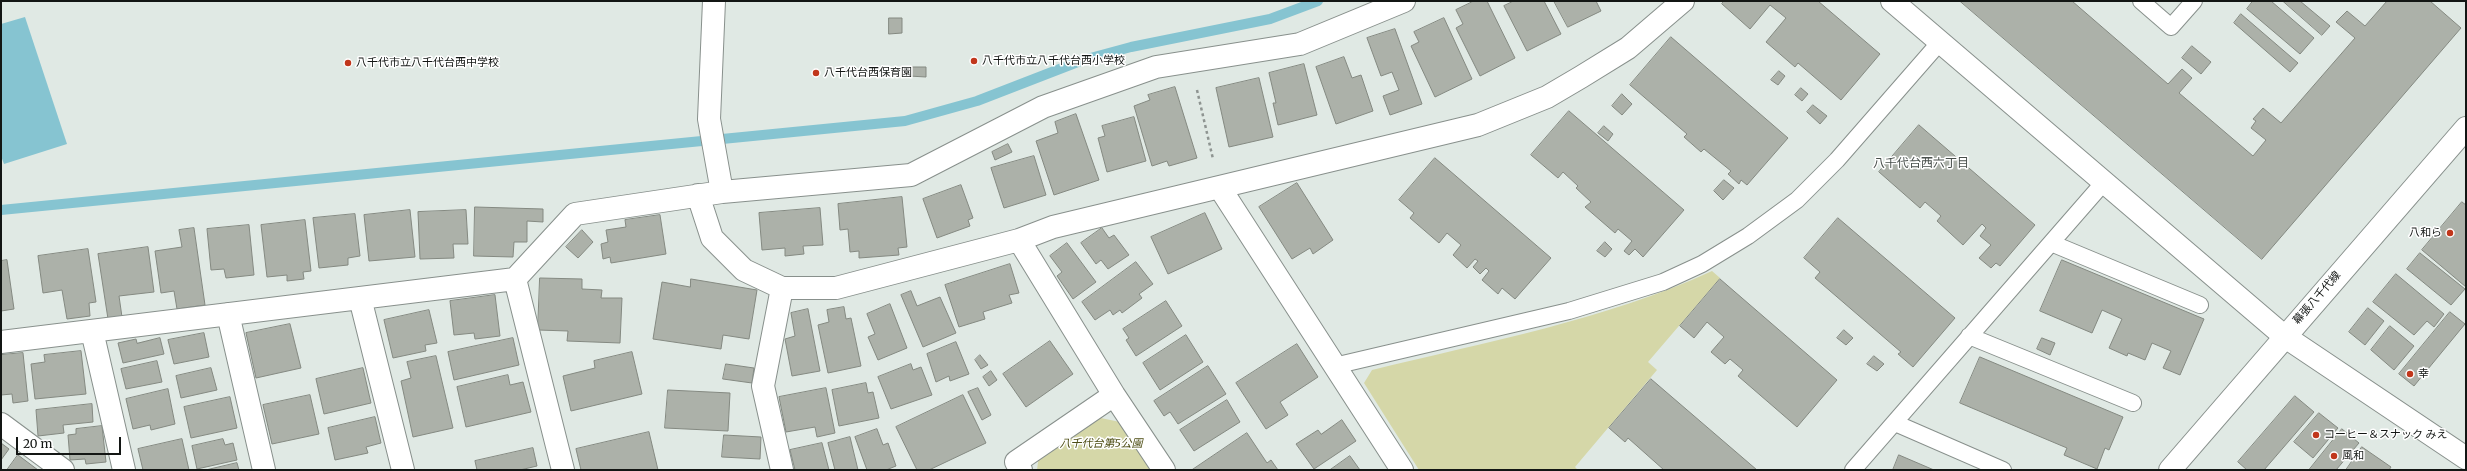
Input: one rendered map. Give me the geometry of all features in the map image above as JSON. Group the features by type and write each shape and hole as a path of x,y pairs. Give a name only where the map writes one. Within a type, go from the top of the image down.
{"street":[{"path":"714,1 709,119 722,192"},
{"path":"1,342 516,279 575,214 722,192 911,175 1043,107 1156,67 1300,44 1404,1"},
{"path":"698,195 712,238 744,270 782,288 836,288 1019,240 1053,228 1478,125 1547,97 1581,77 1628,48 1683,1"},
{"path":"1892,1 2105,181 2284,336 2466,458"},
{"name":"幕張八千代線","path":"2170,470 2284,336 2466,128"},
{"path":"1220,188 1402,470"},
{"path":"1019,240 1114,395 1164,470"},
{"path":"516,279 563,470"},
{"path":"782,288 763,386 782,470"},
{"path":"360,298 402,470"},
{"path":"228,314 264,470"},
{"path":"92,331 124,470"},
{"path":"1021,470 1016,462 1114,395"},
{"path":"1,424 63,470"}],"lane":[{"path":"2140,1 2171,27 2194,1"},
{"path":"1334,366 1569,311 1663,282 1702,264 1748,236 1797,200 1837,160 1940,42"},
{"path":"1853,470 2105,181"},
{"path":"2051,243 2200,305"},
{"path":"1969,336 2133,403"},
{"path":"1894,423 2003,470"}],"path":[{"path":"1191,62 1220,188"}],"green space":[{"path":"1712,271 1720,278 1648,362 1657,370 1575,467 1578,470 1419,470 1364,383 1372,370 1545,328 1587,316 1630,303"},
{"name":"八千代台第5公園","path":"1096,417 1120,422 1153,470 1037,470 1039,454"}],"water":[{"path":"25,17 67,144 4,164 1,156 1,24"}],"building":[{"path":"1474,1 1487,1 1515,58 1480,76 1456,28 1463,24 1456,10"},
{"path":"1514,1 1544,1 1561,34 1527,51 1504,6"},
{"path":"1554,1 1596,1 1601,11 1568,27"},
{"path":"1724,1 1818,1 1880,54 1841,100 1798,63 1795,67 1766,42 1786,18 1770,5 1750,29 1722,4"},
{"path":"1960,1 2072,1 2168,84 2182,69 2192,78 2179,93 2253,156 2266,140 2251,128 2256,121 2253,119 2263,108 2281,123 2355,38 2336,22 2347,11 2365,26 2387,1 2430,1 2461,28 2262,259"},
{"path":"2253,1 2271,1 2314,38 2300,54 2247,9"},
{"path":"2283,1 2300,1 2330,26 2322,35"},
{"path":"2241,14 2298,63 2290,72 2234,23"},
{"path":"889,18 902,18 902,33 889,34"},
{"path":"1444,18 1472,79 1435,97 1411,46 1419,42 1414,32"},
{"path":"1395,29 1422,104 1390,115 1383,96 1399,90 1392,72 1381,76 1367,38"},
{"path":"1671,37 1788,138 1747,185 1741,180 1739,184 1728,174 1731,171 1704,149 1701,152 1684,137 1687,134 1630,85"},
{"path":"2192,46 2211,62 2201,74 2182,58"},
{"path":"1344,57 1352,78 1361,75 1373,111 1336,124 1316,67"},
{"path":"1304,64 1317,115 1278,125 1273,103 1276,103 1269,73"},
{"path":"910,67 926,67 926,77 909,76"},
{"path":"1779,71 1785,76 1778,85 1771,80"},
{"path":"1259,78 1273,137 1229,147 1216,88"},
{"path":"1175,87 1197,158 1169,166 1167,161 1152,166 1134,106 1150,100 1148,95"},
{"path":"1801,88 1808,94 1802,101 1795,95"},
{"path":"1622,94 1632,104 1622,115 1612,106"},
{"path":"1813,105 1827,116 1820,124 1807,112"},
{"path":"1569,111 1684,210 1643,257 1635,249 1629,255 1624,251 1632,241 1618,229 1615,233 1585,207 1591,202 1576,188 1578,186 1563,172 1558,178 1531,155"},
{"path":"1076,114 1099,180 1054,195 1036,141 1058,133 1055,122"},
{"path":"1134,117 1146,161 1107,172 1098,138 1105,136 1102,126"},
{"path":"1919,125 2035,225 2000,266 1996,263 1991,268 1979,258 1991,245 1980,236 1986,228 1982,224 1963,245 1937,221 1941,216 1925,202 1920,208 1879,172"},
{"path":"1604,126 1613,134 1608,141 1598,133"},
{"path":"1008,144 1012,152 995,160 992,152"},
{"path":"1034,156 1046,195 1004,208 991,168"},
{"path":"1435,158 1551,258 1515,299 1502,288 1498,294 1482,280 1489,271 1486,268 1480,274 1473,267 1478,261 1475,259 1467,268 1453,255 1461,245 1447,233 1439,243 1410,218 1414,213 1399,200"},
{"path":"1724,180 1734,188 1723,200 1714,191"},
{"path":"1297,183 1333,240 1313,254 1310,248 1292,259 1259,207"},
{"path":"961,185 973,218 968,220 970,226 937,238 923,199"},
{"path":"902,197 907,247 898,248 899,255 859,258 859,251 850,252 848,229 840,230 838,204"},
{"path":"2462,202 2466,205 2466,287 2422,250"},
{"path":"475,207 543,209 543,222 527,221 527,242 514,242 513,257 474,256"},
{"path":"820,208 823,245 803,246 804,254 785,256 785,248 762,250 759,213"},
{"path":"410,210 415,257 369,261 364,215"},
{"path":"466,210 468,244 453,244 454,258 420,259 418,212"},
{"path":"1205,213 1222,249 1168,274 1151,237"},
{"path":"355,214 360,256 348,258 348,265 319,268 313,218"},
{"path":"660,215 666,254 611,263 610,257 603,259 601,244 608,242 606,230 626,227 625,220"},
{"path":"1838,218 1955,318 1913,367 1898,354 1901,352 1815,278 1820,272 1804,258"},
{"path":"305,220 311,271 303,272 304,279 287,281 287,275 267,277 261,225"},
{"path":"249,225 254,275 226,278 224,269 211,270 207,229"},
{"path":"194,228 205,305 177,309 174,291 161,293 155,251 182,247 179,230"},
{"path":"1102,228 1109,238 1114,235 1129,255 1108,269 1101,260 1096,264 1081,243"},
{"path":"582,230 593,242 578,258 566,247"},
{"path":"1605,242 1612,249 1605,257 1597,251"},
{"path":"1067,243 1096,282 1073,299 1057,276 1062,272 1050,256"},
{"path":"148,247 154,292 119,296 122,317 108,319 98,254"},
{"path":"88,249 96,302 89,303 90,316 67,319 62,290 43,293 38,256"},
{"path":"2420,253 2465,289 2451,305 2407,269"},
{"path":"7,260 14,309 1,311 1,261"},
{"path":"2062,260 2204,319 2180,375 2163,368 2171,351 2152,343 2145,360 2128,353 2127,356 2109,348 2122,319 2102,310 2092,333 2040,311"},
{"path":"1136,262 1153,284 1139,294 1142,298 1122,313 1120,310 1113,315 1110,310 1095,320 1082,302"},
{"path":"1010,264 1019,293 1009,295 1012,303 983,312 985,319 959,327 945,285"},
{"path":"2396,274 2444,314 2434,327 2427,321 2414,335 2373,302"},
{"path":"540,278 582,279 582,289 602,290 601,298 622,298 620,343 567,341 568,331 538,330"},
{"path":"691,279 757,290 749,339 723,335 721,349 653,339 662,282 690,287"},
{"path":"1720,279 1837,380 1797,427 1738,376 1743,370 1730,359 1725,364 1711,352 1724,337 1707,322 1694,338 1680,326"},
{"path":"911,291 917,306 940,297 956,333 923,347 901,295"},
{"path":"495,295 500,336 475,339 474,333 454,335 450,301"},
{"path":"1166,301 1182,326 1136,356 1126,340 1129,338 1123,329"},
{"path":"890,304 907,348 878,360 868,337 875,334 867,314"},
{"path":"844,307 846,319 851,318 861,366 828,373 818,325 829,322 827,310"},
{"path":"2368,308 2384,321 2365,345 2349,332"},
{"path":"808,309 820,371 792,376 785,339 795,336 791,313"},
{"path":"429,310 437,343 425,345 426,351 393,358 384,320"},
{"path":"2450,312 2465,324 2414,386 2399,374"},
{"path":"290,324 301,368 256,378 246,333"},
{"path":"2390,326 2414,346 2394,370 2371,350"},
{"path":"1844,330 1853,338 1846,345 1837,338"},
{"path":"204,333 209,357 174,364 168,340"},
{"path":"1186,335 1203,362 1160,390 1143,363"},
{"path":"160,338 164,354 123,363 118,343 136,339 137,343"},
{"path":"513,338 519,365 454,380 448,352"},
{"path":"2042,338 2055,343 2050,355 2037,349"},
{"path":"1050,341 1073,374 1026,407 1003,374"},
{"path":"956,342 969,374 950,381 949,376 936,382 927,354"},
{"path":"1297,344 1318,377 1280,402 1288,415 1266,429 1236,383"},
{"path":"81,351 86,394 35,399 31,364 45,362 44,355"},
{"path":"632,352 642,394 571,411 563,376 595,368 594,361"},
{"path":"23,353 28,401 13,403 12,394 1,395 1,355"},
{"path":"980,355 988,365 981,369 975,360"},
{"path":"436,356 453,428 413,437 401,381 411,378 407,362"},
{"path":"1874,356 1884,364 1877,371 1867,364"},
{"path":"1980,357 2123,417 2109,450 2105,448 2097,469 2064,455 2067,448 1960,403"},
{"path":"157,361 162,382 126,389 121,369"},
{"path":"726,364 754,368 752,383 723,379"},
{"path":"911,364 913,370 921,367 932,395 891,409 878,377"},
{"path":"1208,366 1226,394 1178,424 1170,412 1164,416 1154,401"},
{"path":"211,368 217,390 181,398 176,376"},
{"path":"363,368 371,403 324,414 316,379"},
{"path":"991,371 997,380 989,386 983,377"},
{"path":"508,375 510,385 523,382 531,412 466,427 457,387"},
{"path":"1651,379 1757,470 1664,470 1628,438 1625,442 1609,428"},
{"path":"866,383 868,393 873,392 879,418 839,426 832,390"},
{"path":"826,388 835,433 817,437 815,427 786,432 779,397"},
{"path":"978,388 991,415 982,420 968,392"},
{"path":"168,389 175,424 151,430 150,425 133,429 126,399"},
{"path":"668,390 730,393 728,431 665,428"},
{"path":"310,395 319,434 272,444 263,405"},
{"path":"963,395 986,443 929,470 917,470 896,427"},
{"path":"2295,396 2314,412 2264,470 2247,470 2238,462"},
{"path":"230,397 237,428 191,438 184,407"},
{"path":"1227,400 1240,422 1194,451 1180,430"},
{"path":"92,404 93,422 63,425 64,433 38,436 36,410"},
{"name":"コーヒー＆スナック みえ","path":"2319,413 2338,428 2313,458 2294,442"},
{"path":"375,417 381,443 366,447 368,453 335,460 328,428"},
{"path":"1342,420 1356,441 1314,469 1296,444 1318,430 1321,434"},
{"path":"102,426 106,462 86,464 85,459 70,460 68,435 76,434 76,429"},
{"path":"877,429 883,445 888,443 896,466 886,470 867,470 855,437"},
{"name":"風和","path":"2342,429 2359,443 2336,470 2309,470"},
{"path":"649,432 658,470 581,470 576,449"},
{"path":"1247,433 1267,463 1271,460 1278,470 1192,470"},
{"path":"724,435 761,437 760,459 722,457"},
{"path":"850,437 858,470 835,470 828,443"},
{"path":"182,439 189,470 143,470 138,449"},
{"path":"223,439 225,445 233,443 237,460 197,469 192,446"},
{"path":"1,443 9,449 1,460"},
{"path":"822,443 829,470 795,470 790,450"},
{"path":"2362,447 2391,467 2389,470 2346,470"},
{"path":"533,448 537,466 520,470 477,470 475,461"},
{"path":"18,455 38,470 7,470"},
{"path":"1899,455 1934,470 1893,470"},
{"path":"1350,456 1360,470 1330,470"},
{"path":"237,463 239,470 206,470"}],"waterway":[{"path":"1,210 905,121 977,101 1083,60 1131,47 1270,19 1318,1"}],"place":[{"name":"八千代市立八千代台西小学校","path":"974,61"},
{"name":"八千代市立八千代台西中学校","path":"348,63"},
{"name":"八千代台西保育園","path":"816,73"},
{"name":"八和ら","path":"2450,233"},
{"name":"幸","path":"2410,374"},
{"name":"コーヒー＆スナック みえ","path":"2316,435"},
{"name":"風和","path":"2334,456"}],"district":[{"name":"八千代台西六丁目","path":"1921,164"}]}
